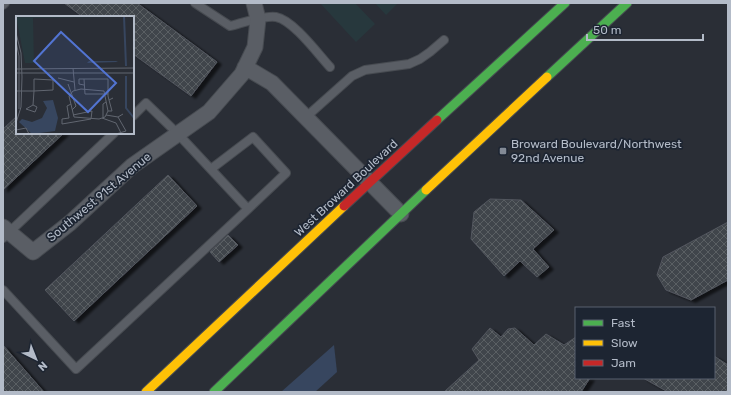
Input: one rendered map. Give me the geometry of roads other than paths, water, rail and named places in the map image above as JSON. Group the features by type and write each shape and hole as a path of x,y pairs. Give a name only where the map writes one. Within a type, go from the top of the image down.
{"main road":[{"name":"West Broward Boulevard","path":"146,392 370,181 565,3"},
{"path":"214,392 401,214 627,3"}],"street":[{"name":"Southwest 91st Avenue","path":"5,232 33,252 70,222 132,166 209,112 242,74 255,47 258,19 254,3"},
{"path":"245,67 272,83 401,214"}],"lane":[{"path":"195,3 230,26 258,19 276,17 292,25 330,68"},
{"path":"306,117 352,76 365,70 409,64 420,59 444,40"},
{"path":"134,115 146,103 178,134 248,209"},
{"path":"5,232 113,134"},
{"path":"3,290 76,369 286,173 253,137 211,169"}],"water":[{"path":"334,345 337,372 315,392 281,392"}],"place":[{"name":"Broward Boulevard/Northwest 92nd Avenue","path":"503,151"}]}
